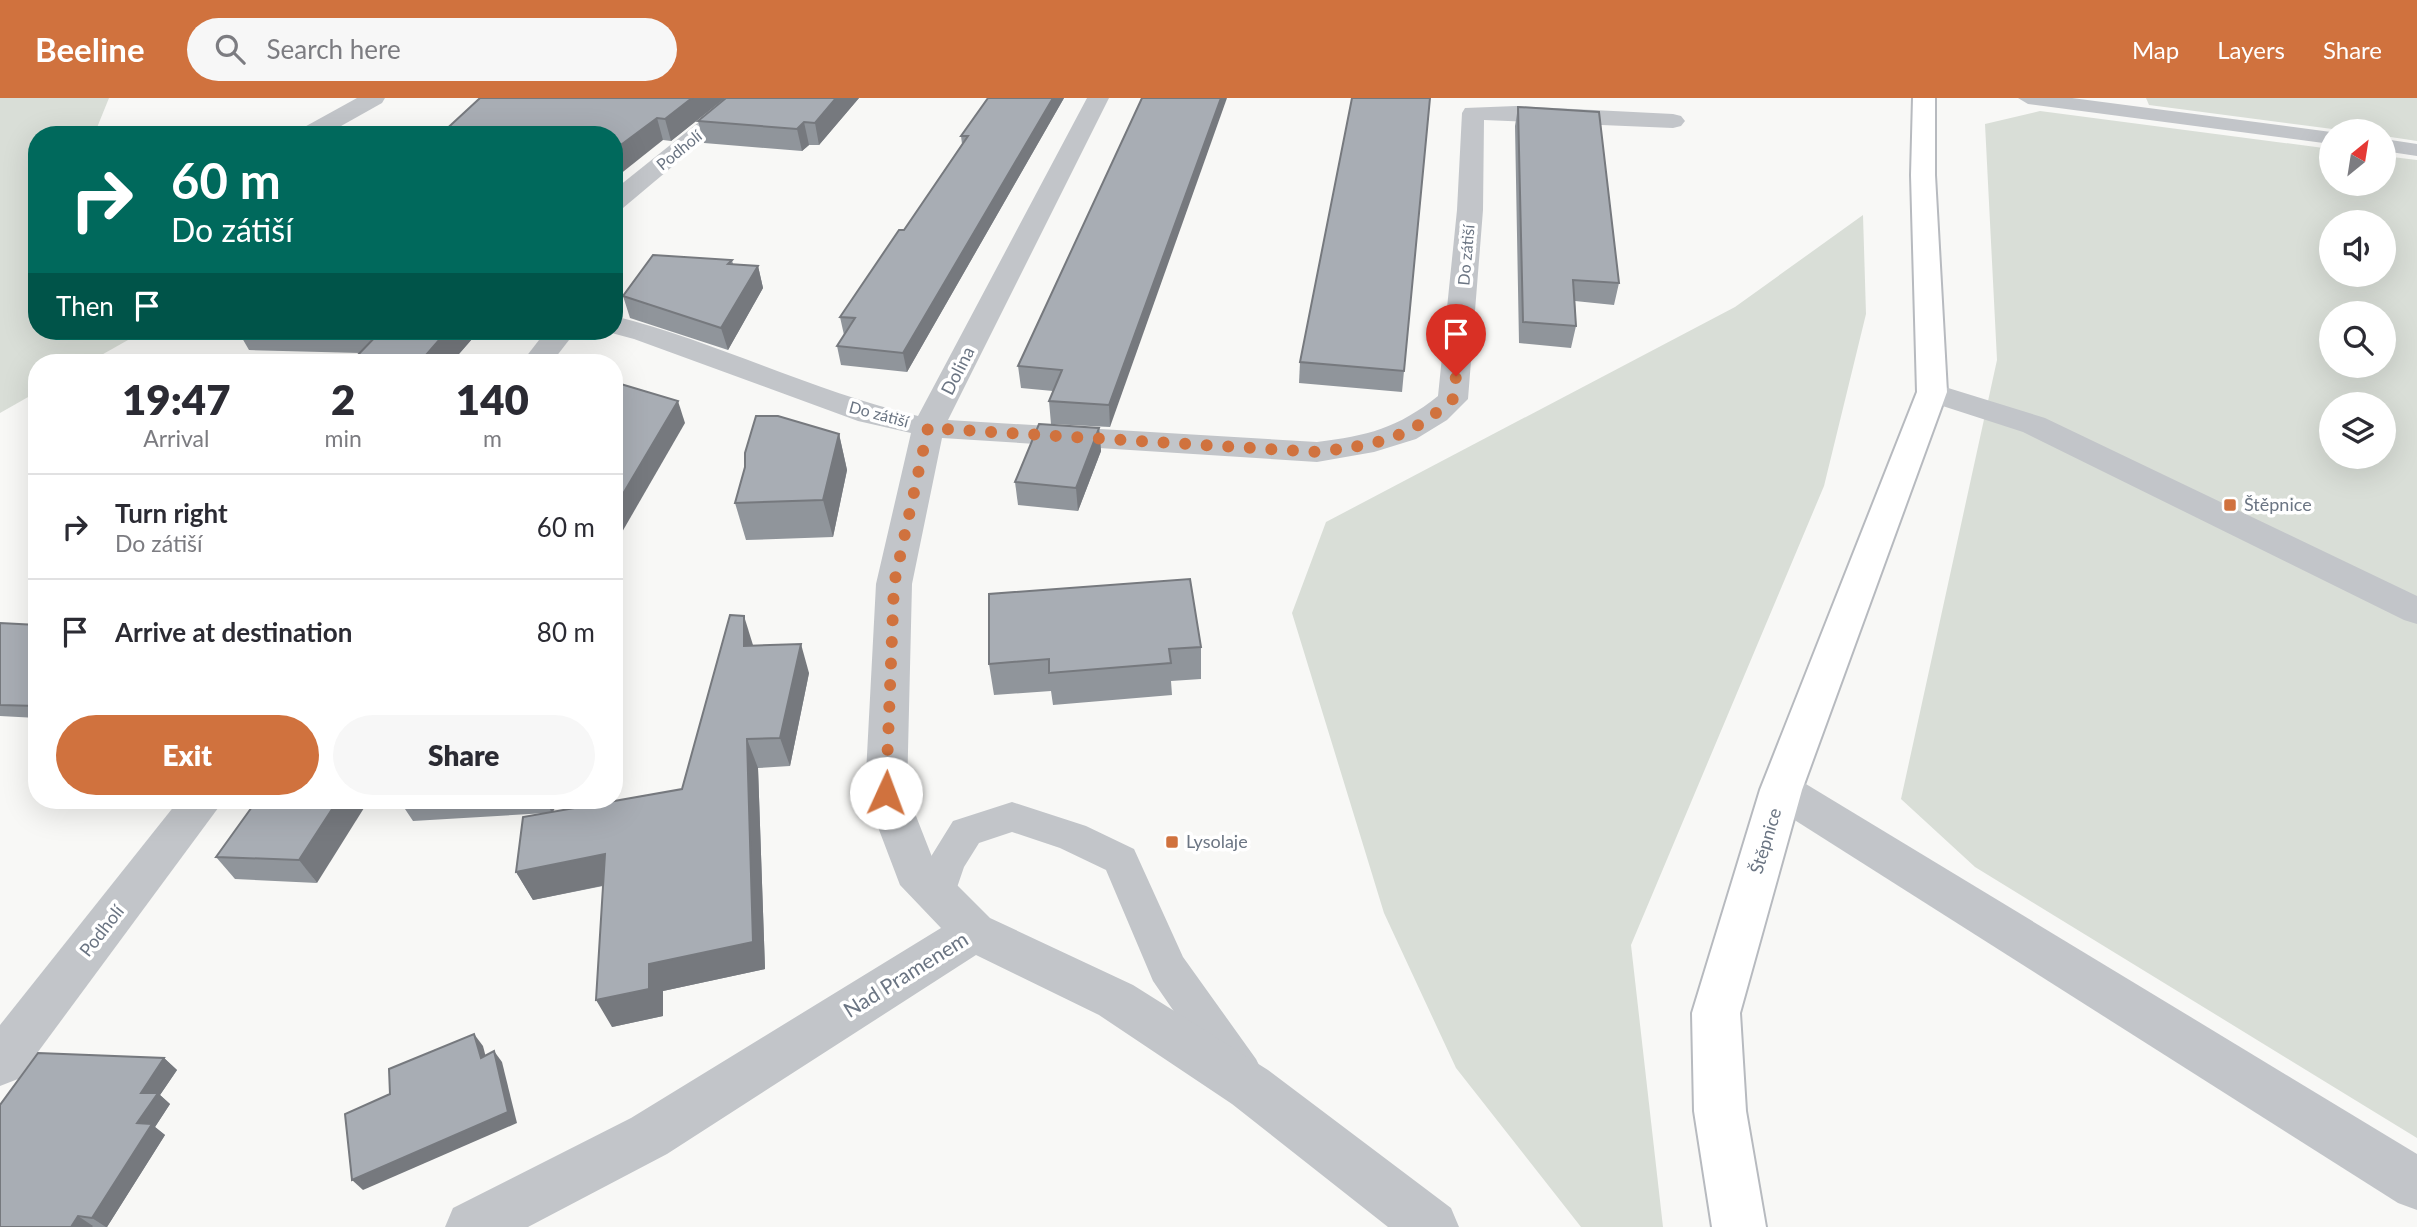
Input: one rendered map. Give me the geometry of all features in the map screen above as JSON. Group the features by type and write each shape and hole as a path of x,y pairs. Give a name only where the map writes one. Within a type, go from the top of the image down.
{"street":[{"path":"323,126 374,98"},
{"name":"Podholí","path":"623,196 743,98"},
{"name":"Dolina","path":"974,932 915,872 886,793 894,584 928,428 1098,98"},
{"name":"Štěpnice","path":"1739,1227 1720,1111 1716,1013 1781,790 1931,392 1923,175 1924,98"},
{"name":"Do zátiší","path":"623,327 869,414 928,428 1317,452 1380,443 1426,423 1453,399 1470,211 1473,113 1602,108 1673,121"},
{"path":"543,354 554,340"},
{"path":"1931,392 2034,425 2417,611"},
{"path":"1781,790 2417,1184"},
{"name":"Podholí","path":"0,1063 196,809"},
{"name":"Nad Pramenem","path":"472,1227 649,1136 974,932 1116,1000 1250,1087 1432,1227"}],"lane":[{"path":"2028,98 2319,136"},
{"path":"2396,147 2417,150"},
{"path":"937,894 946,863 966,832 1012,817 1073,837 1121,860 1167,968 1250,1087"}],"shaded area":[{"path":"0,98 109,98 98,126 28,126 28,340 128,340 103,354 28,354 28,397 0,413"},
{"path":"2146,98 2417,98 2417,141 2396,138 2396,119 2319,119 2319,127 2149,105"},
{"path":"2040,111 2319,147 2319,196 2396,196 2396,157 2417,160 2417,1138 1975,867 1901,799 1997,360 1985,124"},
{"path":"1863,215 1866,314 1824,486 1631,945 1663,1227 1581,1227 1456,1068 1384,913 1292,613 1326,522 1735,307"}],"building":[{"path":"480,98 692,98 665,119 657,118 623,143 623,126 450,126"},
{"path":"726,98 836,98 815,123 804,122 797,129 698,121"},
{"path":"988,98 1053,98 903,353 837,346 855,318 840,317 968,136 961,136"},
{"path":"1142,98 1221,98 1109,405 1049,401 1062,370 1018,366"},
{"path":"1352,98 1430,98 1404,371 1300,362"},
{"path":"1518,107 1599,112 1619,283 1573,280 1576,326 1523,322"},
{"path":"653,255 732,260 728,264 758,266 721,328 623,296"},
{"path":"372,340 439,340 427,354 359,354"},
{"path":"623,385 678,401 623,494"},
{"path":"756,416 778,416 839,434 823,500 735,503"},
{"path":"1039,424 1099,428 1076,488 1015,482"},
{"path":"1190,579 1201,647 1169,649 1171,663 1049,673 1049,659 989,664 989,594"},
{"path":"730,615 744,616 744,646 801,644 780,738 747,739 753,942 649,964 649,989 596,1000 605,854 516,872 523,817 568,809 623,809 623,799 682,789"},
{"path":"0,623 28,625 28,706 0,705"},
{"path":"251,809 332,809 299,860 216,857"},
{"path":"474,1034 481,1058 494,1051 508,1112 352,1180 345,1114 390,1094 389,1069"},
{"path":"38,1053 164,1058 141,1093 158,1093 137,1123 152,1124 92,1218 78,1216 71,1227 0,1227 0,1105"}],"place":[{"name":"Štěpnice","path":"2230,505"},
{"name":"Lysolaje","path":"1172,842"}],"route":[{"path":"886,793 894,584 928,428 1017,431 1317,452 1380,443 1426,423 1453,399 1456,376"}]}
